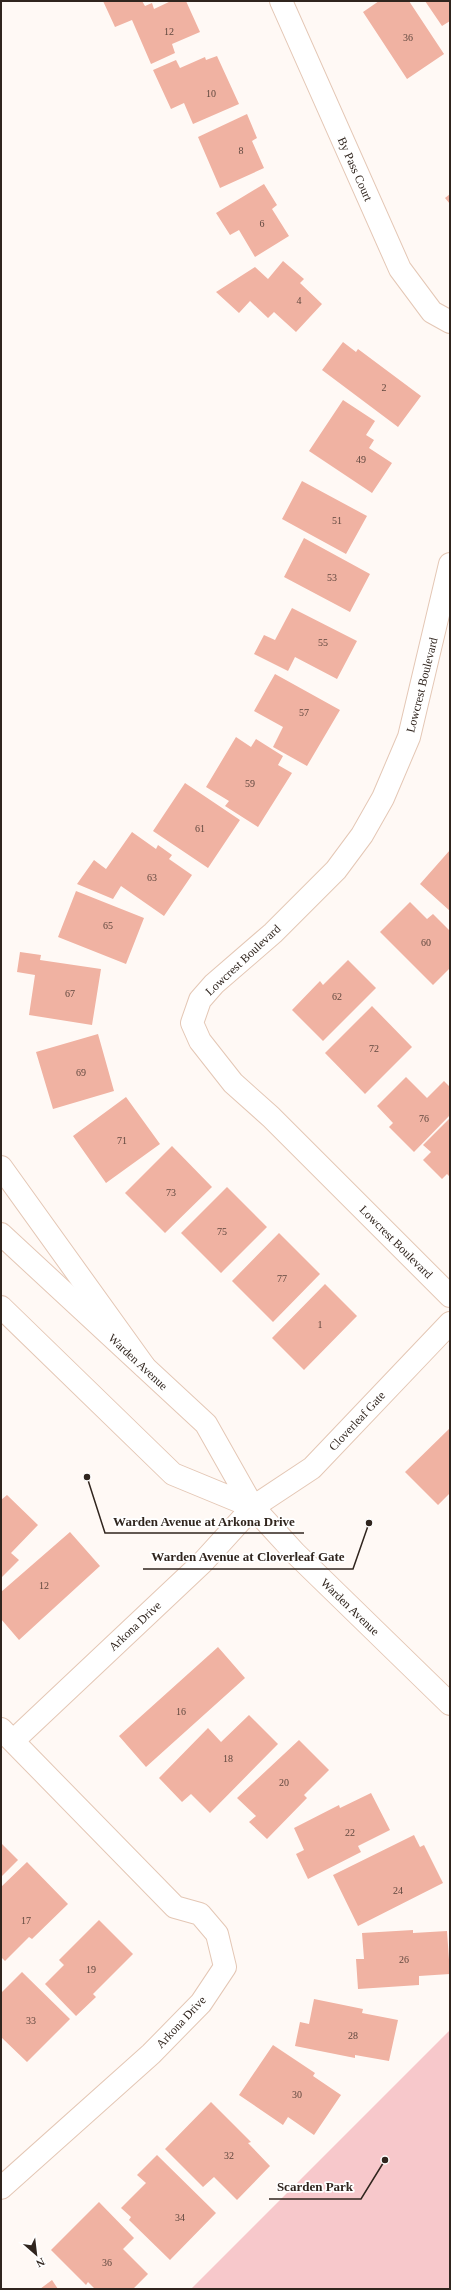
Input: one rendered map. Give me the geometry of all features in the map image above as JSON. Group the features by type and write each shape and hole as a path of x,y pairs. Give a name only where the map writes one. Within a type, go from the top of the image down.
{"main road":[{"name":"By Pass Court","path":"281,1 400,269 432,312 450,322"},
{"name":"Lowcrest Boulevard","path":"450,564 409,737 383,798 362,835 336,870 273,933 214,984 200,1000 192,1024 200,1041 233,1083 271,1117 450,1296"},
{"path":"1,1167 144,1366"},
{"name":"Warden Avenue","path":"1,1234 206,1424 253,1507 295,1553 450,1704"},
{"name":"Warden Avenue","path":"1,1307 173,1474 253,1507"},
{"name":"Cloverleaf Gate","path":"253,1507 312,1468 450,1323"},
{"name":"Arkona Drive","path":"1,2188 151,2054 202,2003 225,1967 217,1934 200,1914 175,1906 7,1735 204,1562 253,1507"}],"shaded area":[{"path":"450,2030 450,2289 191,2289"}],"building":[{"path":"103,1 142,1 145,6 152,3 154,9 171,1 186,1 200,32 172,44 175,53 151,64 132,20 115,27"},
{"path":"379,1 409,1 444,54 407,79 363,12"},
{"path":"425,1 450,1 450,21 442,26"},
{"path":"217,56 239,104 193,124 184,103 171,109 153,70 176,60 180,68 205,57 206,60"},
{"path":"247,114 257,138 252,141 264,168 220,188 198,137"},
{"path":"264,184 277,205 272,209 289,236 255,257 239,230 230,235 216,213"},
{"path":"450,194 450,204 445,198"},
{"path":"283,261 304,279 300,283 322,304 296,332 274,312 268,318 250,301 239,313 216,292 255,267 268,279"},
{"path":"343,342 356,352 358,349 421,396 398,427 322,370"},
{"path":"343,400 375,421 366,435 374,440 369,448 392,463 372,493 309,451"},
{"path":"302,481 367,516 346,554 282,519"},
{"path":"304,538 370,574 350,612 284,577"},
{"path":"292,608 357,641 337,679 295,657 288,671 254,654 264,635 275,640"},
{"path":"275,674 340,710 307,766 273,747 283,727 254,711"},
{"path":"236,737 251,747 256,739 283,756 278,765 292,773 258,827 225,806 229,801 206,787"},
{"path":"185,783 240,820 208,868 153,831"},
{"path":"132,832 156,849 158,845 172,855 169,859 192,875 164,916 121,886 113,899 77,884 94,860 106,869"},
{"path":"450,850 450,911 420,884"},
{"path":"76,891 144,918 126,964 58,937"},
{"path":"410,902 427,919 433,914 450,931 450,968 433,985 380,932"},
{"path":"20,952 41,955 40,960 101,969 92,1025 29,1015 35,975 17,972"},
{"path":"348,960 376,988 323,1041 292,1010 320,981 323,985"},
{"path":"372,1006 412,1047 365,1094 325,1053"},
{"path":"98,1034 114,1091 53,1109 36,1052"},
{"path":"406,1077 427,1098 444,1081 450,1087 450,1115 414,1152 389,1127 393,1123 377,1106"},
{"path":"126,1097 160,1144 106,1183 73,1136"},
{"path":"450,1118 450,1177 447,1174 442,1179 423,1160 431,1152 423,1145"},
{"path":"172,1146 212,1187 165,1233 125,1193"},
{"path":"227,1187 267,1227 221,1273 181,1233"},
{"path":"279,1233 320,1274 273,1322 232,1281"},
{"path":"325,1284 357,1316 304,1370 272,1338"},
{"path":"450,1428 450,1493 438,1505 405,1472"},
{"path":"7,1495 38,1525 11,1553 19,1560 1,1578 1,1500"},
{"path":"70,1532 100,1566 19,1640 1,1619 1,1592"},
{"path":"218,1647 245,1678 146,1767 119,1736"},
{"path":"249,1715 278,1744 210,1813 191,1794 182,1802 159,1778 208,1728 221,1742"},
{"path":"299,1740 329,1770 304,1795 307,1798 267,1839 249,1822 256,1816 237,1798"},
{"path":"371,1793 390,1830 358,1846 361,1852 308,1879 296,1854 304,1850 294,1828 339,1805 340,1808"},
{"path":"414,1835 420,1847 424,1845 443,1883 358,1926 333,1875"},
{"path":"1,1843 18,1860 1,1877"},
{"path":"27,1862 68,1904 32,1939 29,1937 5,1961 1,1957 1,1887"},
{"path":"99,1920 133,1954 93,1994 96,1997 76,2016 45,1984 64,1965 59,1960"},
{"path":"413,1930 413,1933 447,1931 450,1974 419,1976 419,1985 358,1989 356,1959 364,1959 362,1933"},
{"path":"22,1972 70,2019 27,2062 1,2037 1,1993"},
{"path":"314,1999 363,2009 362,2013 398,2020 389,2061 355,2055 355,2058 295,2046 300,2022 309,2024"},
{"path":"273,2045 315,2073 313,2076 341,2095 314,2135 288,2117 283,2125 239,2095"},
{"path":"211,2102 251,2142 248,2143 270,2166 237,2200 214,2177 203,2187 165,2149"},
{"path":"157,2155 216,2213 170,2260 129,2220 131,2217 121,2208 146,2183 137,2175"},
{"path":"99,2202 134,2238 123,2249 148,2274 133,2289 95,2289 88,2282 86,2285 51,2250"},
{"path":"52,2280 58,2289 40,2289"}],"place":[{"name":"Warden Avenue at Arkona Drive","path":"87,1477"},
{"name":"Warden Avenue at Cloverleaf Gate","path":"369,1523"},
{"name":"Scarden Park","path":"385,2160"}]}
